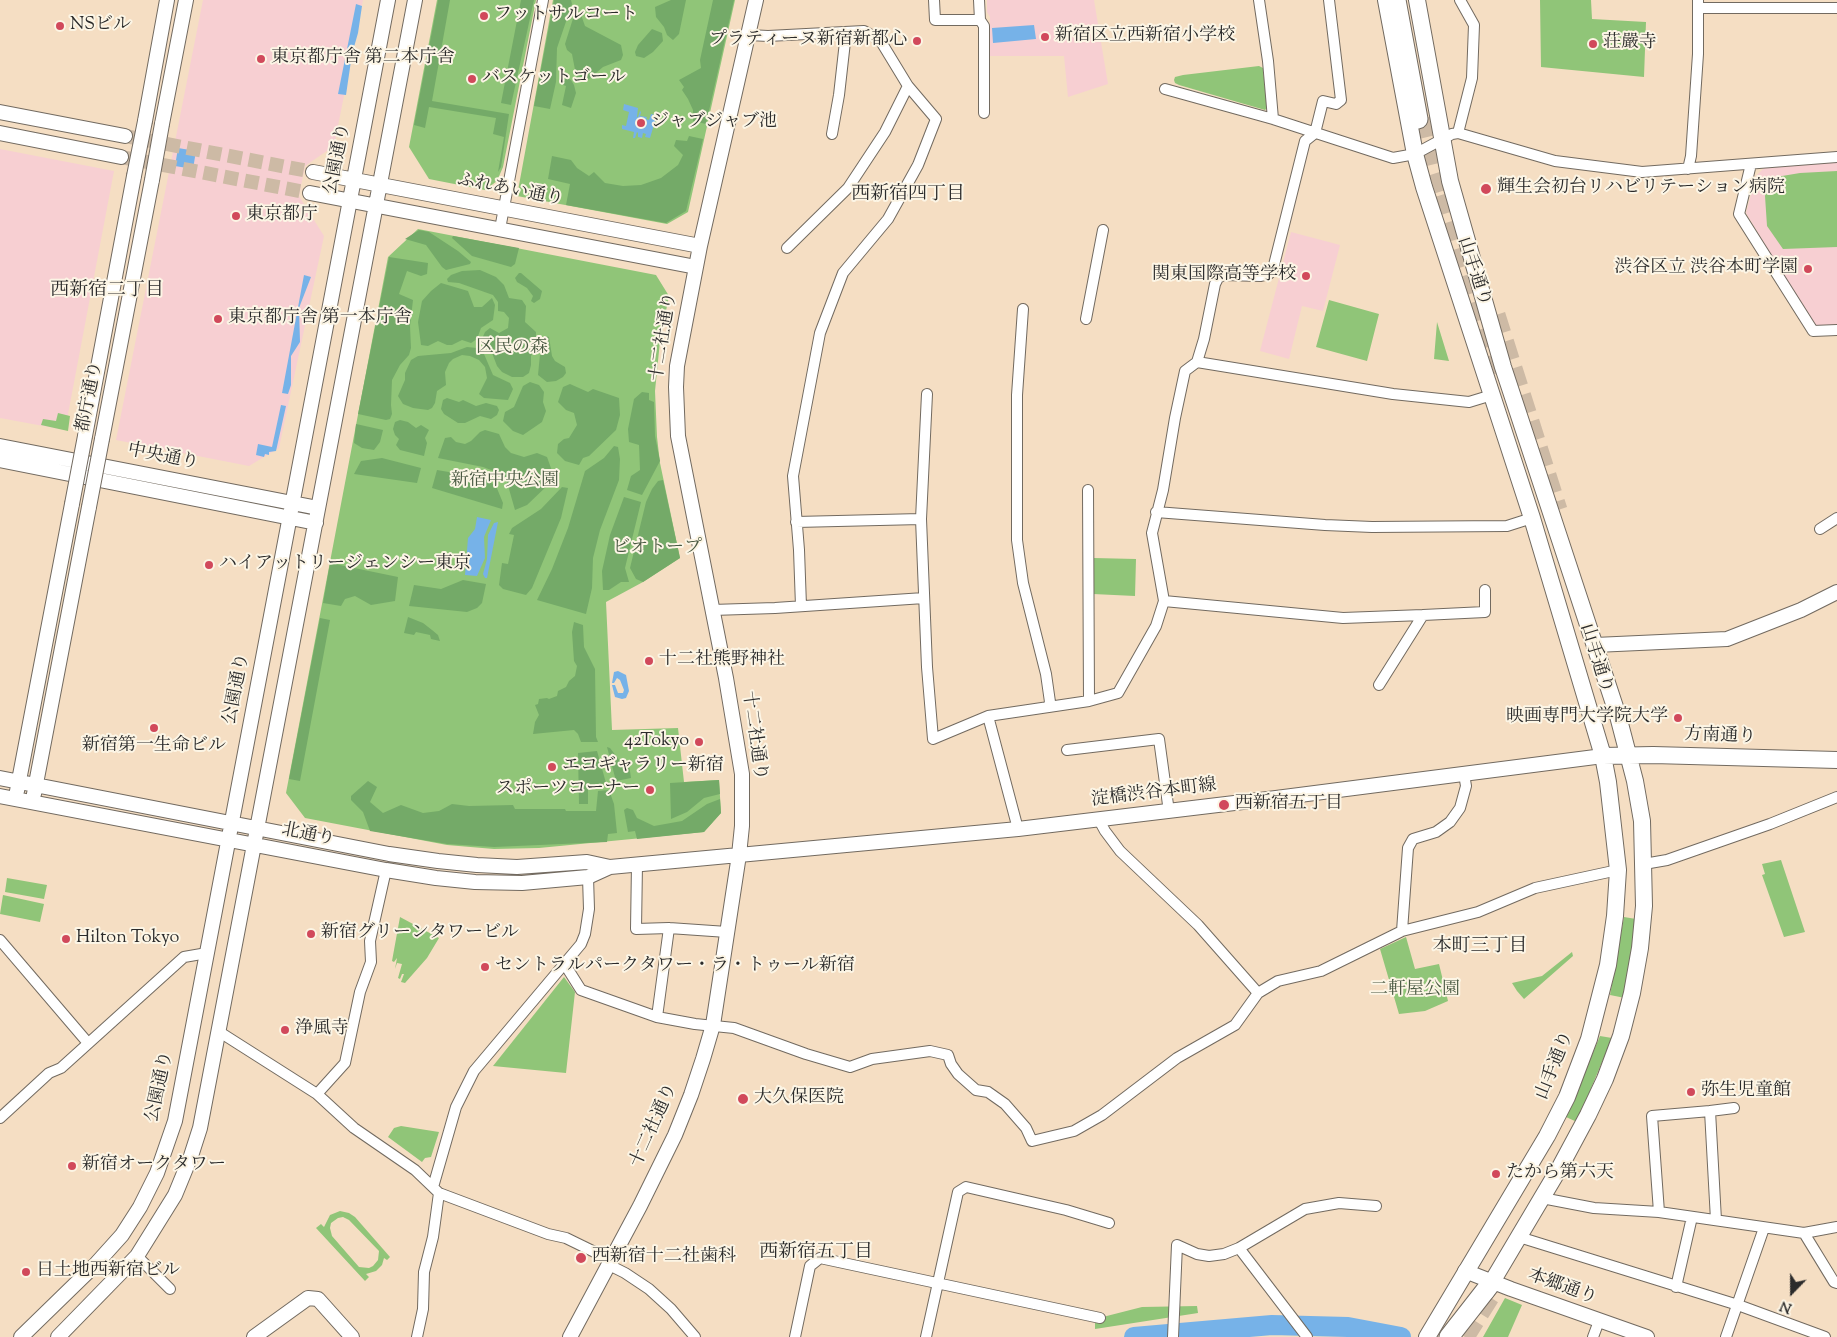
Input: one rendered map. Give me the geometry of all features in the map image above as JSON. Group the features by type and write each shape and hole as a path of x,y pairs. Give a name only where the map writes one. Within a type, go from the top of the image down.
{"highway":[{"path":"1396,0 1422,118 1403,0"},
{"path":"1456,1335 1492,1282"}],"main road":[{"name":"都庁通り","path":"16,799 168,0"},
{"name":"都庁通り","path":"32,802 186,0"},
{"name":"公園通り","path":"21,1337 95,1265 122,1235 140,1207 157,1173 175,1121 388,0"},
{"path":"58,1337 137,1256 175,1195 200,1128 415,0"},
{"name":"十二社通り","path":"570,1337 640,1206 675,1135 700,1068 713,1024 739,855 742,826 742,774 726,678 678,436 676,412 677,366 700,246 756,0"},
{"name":"山手通り","path":"1386,0 1415,154 1424,187 1532,518 1603,756 1608,782 1618,870 1615,916 1608,965 1599,1005 1586,1048 1566,1097 1547,1136 1465,1271 1430,1333"},
{"name":"山手通り","path":"1417,0 1450,181 1504,367 1630,755 1642,821 1644,906 1640,948 1632,993 1621,1036 1605,1079 1588,1115 1492,1282"},
{"path":"0,112 125,136"},
{"path":"0,133 121,157"},
{"name":"ふれあい通り","path":"313,172 700,246"},
{"path":"310,193 696,267"},
{"name":"中央通り","path":"0,446 318,508"},
{"name":"中央通り","path":"0,460 316,523"},
{"path":"1595,645 1727,639 1801,610 1837,592"},
{"name":"方南通り","path":"1603,756 1837,760"},
{"name":"淀橋渋谷本町線","path":"739,855 1100,820 1603,756"},
{"name":"北通り","path":"0,778 389,854 477,866 517,867 587,862 610,867"},
{"name":"北通り","path":"0,796 386,870 475,882 522,883 588,877 610,867 739,855"},
{"name":"本郷通り","path":"1465,1271 1647,1337"},
{"path":"254,1337 308,1298 318,1299 352,1337"}],"street":[{"path":"500,229 544,0"},
{"path":"934,0 935,20 980,20"},
{"path":"979,0 980,20 984,26 984,113"},
{"path":"1259,0 1268,61 1273,119"},
{"path":"927,394 921,520 924,598 934,739 988,716 1089,701 1118,693 1156,626 1164,601 1152,533 1163,490 1185,371 1197,362 1204,339 1215,284 1218,278 1223,275 1261,276 1269,274 1273,269 1305,141 1315,133 1323,101 1336,104 1341,100 1329,0"},
{"path":"1458,133 1472,78 1474,25 1460,0"},
{"path":"1688,169 1698,54 1698,4 1837,8"},
{"path":"749,35 768,36 864,31 880,40 908,86 936,119 918,165 888,219 843,273 820,333 793,476 801,606"},
{"path":"832,134 839,95 846,33"},
{"path":"787,248 848,188 885,132 908,86"},
{"path":"1165,89 1273,119 1393,158 1415,154 1452,134 1458,133 1555,161 1642,172 1837,157"},
{"path":"1751,164 1739,214 1813,331 1837,330"},
{"path":"1086,319 1103,230"},
{"path":"1023,309 1017,395 1017,540 1023,583 1046,674 1050,702 1048,707"},
{"path":"1197,362 1412,396 1469,402 1492,395"},
{"path":"1088,490 1089,701"},
{"path":"1156,512 1372,527 1507,526 1532,518"},
{"path":"1820,529 1837,518"},
{"path":"796,522 921,520"},
{"path":"1164,601 1343,618 1485,612 1485,590"},
{"path":"712,610 924,598"},
{"path":"1379,686 1423,615"},
{"path":"988,716 1018,829"},
{"path":"1067,750 1159,738 1169,812"},
{"path":"1402,932 1408,848 1413,839 1436,832 1450,822 1460,808 1466,786 1464,774"},
{"path":"1644,864 1667,860 1770,824 1837,797"},
{"path":"1100,820 1105,831 1120,851 1198,926 1258,993"},
{"path":"637,864 636,929 669,928 727,932"},
{"path":"317,1094 345,1063 360,992 371,962 370,941 386,870"},
{"path":"564,964 581,990 657,1017 695,1024 713,1024 734,1028 806,1054 850,1067 872,1059 930,1051 948,1055 951,1064 958,1074 976,1090 988,1092 1005,1104 1026,1128 1032,1140 1074,1131 1102,1115 1177,1058 1235,1025 1258,993 1278,981 1320,971 1402,932 1478,912 1535,888 1618,870"},
{"path":"417,1337 423,1310 424,1272 433,1237 436,1190 456,1106 474,1071 581,944 585,934 589,909 588,877"},
{"path":"657,1017 669,928"},
{"path":"0,940 88,1043"},
{"path":"0,1118 49,1074 61,1068 184,957 207,952"},
{"path":"218,1031 317,1094 354,1128 415,1170 436,1190 548,1234 566,1238 610,1262 650,1289 671,1309 695,1337"},
{"path":"1659,1212 1652,1116 1734,1108"},
{"path":"1710,1111 1716,1220"},
{"path":"926,1337 958,1192 966,1187 1066,1210 1109,1223"},
{"path":"1542,1198 1594,1208 1659,1212 1804,1233 1837,1227"},
{"path":"1173,1337 1172,1319 1177,1245 1197,1254 1209,1256 1224,1254 1238,1248 1304,1209 1340,1203 1376,1206"},
{"path":"1676,1287 1692,1217"},
{"path":"1726,1337 1764,1228"},
{"path":"1804,1233 1834,1282 1837,1283"},
{"path":"1519,1237 1738,1305 1823,1337"},
{"path":"1238,1248 1307,1337"},
{"path":"137,1256 170,1289"},
{"path":"794,1337 810,1266 820,1258 1100,1318"},
{"path":"1593,1337 1599,1321"}],"shaded area":[{"name":"東京都庁","path":"203,0 363,0 334,146 305,166 299,196 324,236 279,448 249,466 116,440"},
{"name":"新宿区立西新宿小学校","path":"987,0 1094,0 1108,84 1068,97 1064,56 989,56 990,17 987,12"},
{"path":"0,149 114,171 65,430 0,418"},
{"name":"渋谷区立 渋谷本町学園","path":"1837,162 1837,327 1814,326 1746,213 1756,176 1764,168"},
{"name":"関東国際高等学校","path":"1291,232 1340,245 1323,311 1302,306 1289,359 1260,351"}],"green space":[{"path":"437,0 536,0 503,167 497,181 485,190 429,179 409,147"},
{"path":"438,0 450,0 432,101 509,114 501,167 498,172 504,137 493,134 496,118 429,107 425,128 414,125"},
{"path":"521,0 534,0 511,105 501,103"},
{"path":"553,0 735,0 688,212 667,224 517,196"},
{"path":"554,0 571,0 572,4 557,48 556,82 550,109 534,106"},
{"path":"671,0 686,0 679,34 673,40 667,35 664,27 656,17 655,7"},
{"path":"713,0 734,0 706,124 693,121 693,110 682,90 684,87 679,80 701,68 700,60"},
{"name":"荘嚴寺","path":"1540,0 1591,0 1592,19 1646,22 1644,77 1541,67"},
{"path":"576,9 580,12 585,26 621,45 623,55 621,60 603,67 589,79 583,81 580,81 576,75 572,54 567,50 565,44"},
{"path":"652,29 662,33 663,41 653,52 644,58 636,56 635,52 638,45"},
{"path":"1259,66 1263,68 1267,108 1265,110 1179,85 1174,80 1175,77 1183,75"},
{"path":"565,77 571,80 576,93 571,108 562,105 566,86 563,85"},
{"path":"689,136 703,139 686,211 666,223 566,205 570,184 548,179 552,156 571,160 577,168 589,176 594,172 605,183 623,186 641,185 661,178 678,165 683,155 674,146 676,140 687,141"},
{"path":"1837,171 1837,247 1783,249 1767,226 1765,196 1770,178 1800,173"},
{"name":"新宿中央公園","path":"418,229 656,275 669,296 660,341 655,391 660,463 680,558 643,582 606,602 612,730 678,728 684,782 719,780 721,813 704,832 539,848 494,849 447,845 305,818 286,793 388,257"},
{"path":"419,230 429,232 458,251 471,262 470,264 446,270 426,245 405,239"},
{"path":"453,236 519,248 515,264 511,267 472,256 452,238"},
{"path":"389,257 428,263 427,274 421,276 407,271 399,294 413,300 410,326 411,348 409,355 400,365 392,380 392,414 390,419 386,420 358,414"},
{"name":"区民の森","path":"480,270 496,277 504,285 509,298 522,300 526,306 525,322 536,332 536,346 531,356 529,373 523,377 512,377 502,372 497,366 492,353 481,341 485,332 490,328 499,333 508,328 509,318 504,312 498,311 498,302 493,295 459,283 448,282 447,279 451,275 462,271"},
{"path":"519,273 542,291 540,299 534,303 531,301 533,296 527,288 517,282 515,278"},
{"path":"441,283 468,291 474,307 482,307 492,298 495,305 493,320 481,328 477,339 471,343 462,340 452,345 438,341 428,346 421,345 418,322 422,301"},
{"path":"1329,300 1379,314 1367,361 1316,347"},
{"path":"1437,322 1449,361 1434,359"},
{"path":"545,336 549,337 552,356 555,361 565,367 566,373 556,381 547,382 538,375 541,344"},
{"path":"467,347 477,348 484,354 493,375 510,383 513,389 508,400 484,398 479,394 487,378 485,367 479,360 462,355 449,363 445,372 446,385 437,391 432,408 428,410 413,408 403,404 398,396 411,360 418,356 451,353"},
{"path":"530,382 539,385 544,392 543,402 546,411 542,422 523,435 513,431 503,421 505,412 514,407 523,386"},
{"path":"570,384 588,392 593,389 619,398 620,415 616,430 589,456 583,458 579,465 565,461 557,453 558,444 564,439 569,438 577,425 574,413 566,410 558,402 563,387"},
{"path":"642,392 649,393 649,400 654,402 655,436 660,461 642,495 627,490 631,476 640,470 639,445 629,442 628,429 634,399"},
{"path":"447,398 459,402 463,400 476,406 486,403 497,406 499,410 497,415 491,419 480,416 465,423 458,423 444,414 441,409 443,400"},
{"path":"58,413 70,416 68,431 41,425 43,419 56,421"},
{"path":"400,420 408,422 416,428 421,425 429,430 425,438 427,443 424,456 400,450 396,445 399,439 393,429 395,422"},
{"path":"356,424 383,430 380,442 374,450 362,448 354,443"},
{"path":"485,430 499,434 505,447 511,453 524,457 537,453 547,457 552,471 549,484 527,505 515,510 507,482 499,473 483,467 438,458 445,438 451,437 456,442 465,444"},
{"path":"614,446 618,447 620,459 619,480 600,530 593,558 592,588 586,614 537,600 552,569 568,528 585,471 604,458"},
{"path":"382,458 421,468 417,483 354,474 361,461"},
{"path":"437,470 484,478 496,486 503,503 502,509 432,488"},
{"name":"ビオトープ","path":"663,480 680,558 643,582 636,579 630,568 646,502 658,481"},
{"path":"562,487 568,488 561,518 532,588 526,595 503,589 499,585 502,563 508,564 514,535 509,534 512,528 541,509"},
{"path":"624,497 641,502 625,568 629,582 621,582 609,590 603,590 602,571 610,535"},
{"path":"1094,558 1136,559 1135,596 1093,594"},
{"path":"330,563 398,577 395,601 371,605 355,596 345,599 341,606 323,603"},
{"path":"463,580 486,584 482,603 477,608 467,612 409,606 414,585 441,589"},
{"path":"408,617 423,623 438,635 440,641 431,639 430,635 416,632 414,635 404,633"},
{"path":"320,618 330,620 300,781 289,779"},
{"path":"574,622 583,625 584,647 595,669 596,737 598,742 581,742 574,730 533,734 535,722 539,715 535,705 538,704 539,699 549,699 557,696 558,691 566,687 575,676 577,666 574,661 572,632"},
{"path":"607,747 610,748 620,761 629,764 631,778 616,781"},
{"path":"597,751 606,783 588,787 588,804 579,804 578,753"},
{"path":"719,780 720,794 704,798 687,812 671,819 670,783"},
{"path":"368,781 377,787 370,802 383,813 401,805 423,813 439,811 452,804 469,806 513,805 515,809 596,811 598,791 609,790 614,804 617,833 608,834 607,842 494,847 447,844 370,831 363,812 351,800 351,796"},
{"path":"720,799 721,813 704,832 637,839 635,831 628,832 624,810 627,808 633,810 637,818 654,826 682,821 707,804"},
{"path":"1781,860 1805,932 1784,937 1762,875 1765,874 1762,864"},
{"path":"7,878 47,885 44,899 5,892"},
{"path":"3,895 44,904 40,922 0,914"},
{"path":"400,917 439,938 427,958 405,983 401,982 404,974 402,974 400,979 398,978 402,964 397,963 395,969 397,958 394,962 392,961"},
{"path":"1624,917 1636,919 1625,998 1610,995"},
{"name":"二軒屋公園","path":"1406,937 1415,969 1439,964 1448,1001 1425,1011 1399,1014 1380,949"},
{"path":"1572,952 1573,956 1524,999 1512,983 1542,976"},
{"path":"564,977 575,992 566,1073 493,1066"},
{"path":"1600,1036 1612,1038 1577,1122 1566,1117"},
{"path":"401,1126 439,1132 431,1157 425,1158 422,1162 388,1137 394,1128"},
{"path":"340,1211 355,1217 390,1257 387,1260 384,1258 382,1265 376,1271 366,1274 369,1277 365,1281 316,1228 321,1224 324,1227 330,1215","holes":["343,1217 349,1220 379,1251 378,1260 369,1268 359,1267 332,1236 331,1223"]},
{"path":"1505,1298 1522,1305 1508,1337 1483,1337"},
{"path":"1197,1306 1198,1313 1095,1329 1095,1322 1091,1320 1142,1307"}],"water":[{"path":"356,4 362,6 346,95 338,94"},
{"path":"1034,25 1036,39 993,43 992,28"},
{"name":"ジャブジャブ池","path":"624,104 638,108 637,117 640,111 640,116 647,117 646,119 649,120 651,114 655,115 656,118 650,138 645,137 646,134 643,133 642,138 638,137 637,132 635,138 633,138 634,132 622,129 622,125 626,126 629,112 623,110"},
{"path":"178,148 196,151 193,169 175,166"},
{"path":"304,275 311,277 299,308 300,342 291,356 291,385 288,394 282,393"},
{"path":"281,405 286,406 276,451 269,452 269,455 265,454 264,457 256,455 258,444 272,447"},
{"path":"477,517 491,520 484,537 485,558 477,576 465,575 468,538 475,529"},
{"path":"498,522 487,578 485,578 483,574 487,559 488,535 494,523"},
{"path":"618,671 626,675 629,691 626,698 622,699 615,697 612,685 615,685 618,693 623,693 624,690 620,680 617,678 612,683 614,672"}],"waterway":[{"path":"1134,1337 1272,1325 1348,1327 1401,1337"}],"tunnel":[{"path":"1425,118 1437,168 1450,208"},
{"path":"125,136 313,172"},
{"path":"121,157 310,193"},
{"path":"1438,196 1495,379"},
{"path":"1496,315 1558,510"},
{"path":"1465,1337 1495,1289"}],"place":[{"name":"フットサルコート","path":"484,16"},
{"name":"NSビル","path":"60,26"},
{"name":"新宿区立西新宿小学校","path":"1045,37"},
{"name":"プラティーヌ新宿新都心","path":"917,41"},
{"name":"荘嚴寺","path":"1593,44"},
{"name":"東京都庁舎 第二本庁舎","path":"261,59"},
{"name":"バスケットゴール","path":"472,79"},
{"name":"ジャブジャブ池","path":"641,123"},
{"name":"輝生会初台リハビリテーション病院","path":"1486,189"},
{"name":"東京都庁","path":"236,216"},
{"name":"渋谷区立 渋谷本町学園","path":"1808,269"},
{"name":"関東国際高等学校","path":"1306,276"},
{"name":"東京都庁舎 第一本庁舎","path":"218,319"},
{"name":"ハイアットリージェンシー東京","path":"209,565"},
{"name":"十二社熊野神社","path":"649,661"},
{"name":"映画専門大学院大学","path":"1678,718"},
{"name":"新宿第一生命ビル","path":"154,728"},
{"name":"42Tokyo","path":"699,742"},
{"name":"エコギャラリー新宿","path":"552,767"},
{"name":"スポーツコーナー","path":"650,790"},
{"name":"西新宿五丁目","path":"1224,805"},
{"name":"新宿グリーンタワービル","path":"311,934"},
{"name":"Hilton Tokyo","path":"66,939"},
{"name":"セントラルパークタワー・ラ・トゥール新宿","path":"485,967"},
{"name":"浄風寺","path":"285,1030"},
{"name":"弥生児童館","path":"1691,1092"},
{"name":"大久保医院","path":"743,1099"},
{"name":"新宿オークタワー","path":"72,1166"},
{"name":"たから第六天","path":"1496,1174"},
{"name":"西新宿十二社歯科","path":"581,1258"},
{"name":"日土地西新宿ビル","path":"26,1272"}],"district":[{"name":"西新宿四丁目","path":"908,196"},
{"name":"西新宿二丁目","path":"107,292"},
{"name":"本町三丁目","path":"1480,948"},
{"name":"西新宿五丁目","path":"816,1254"}]}
